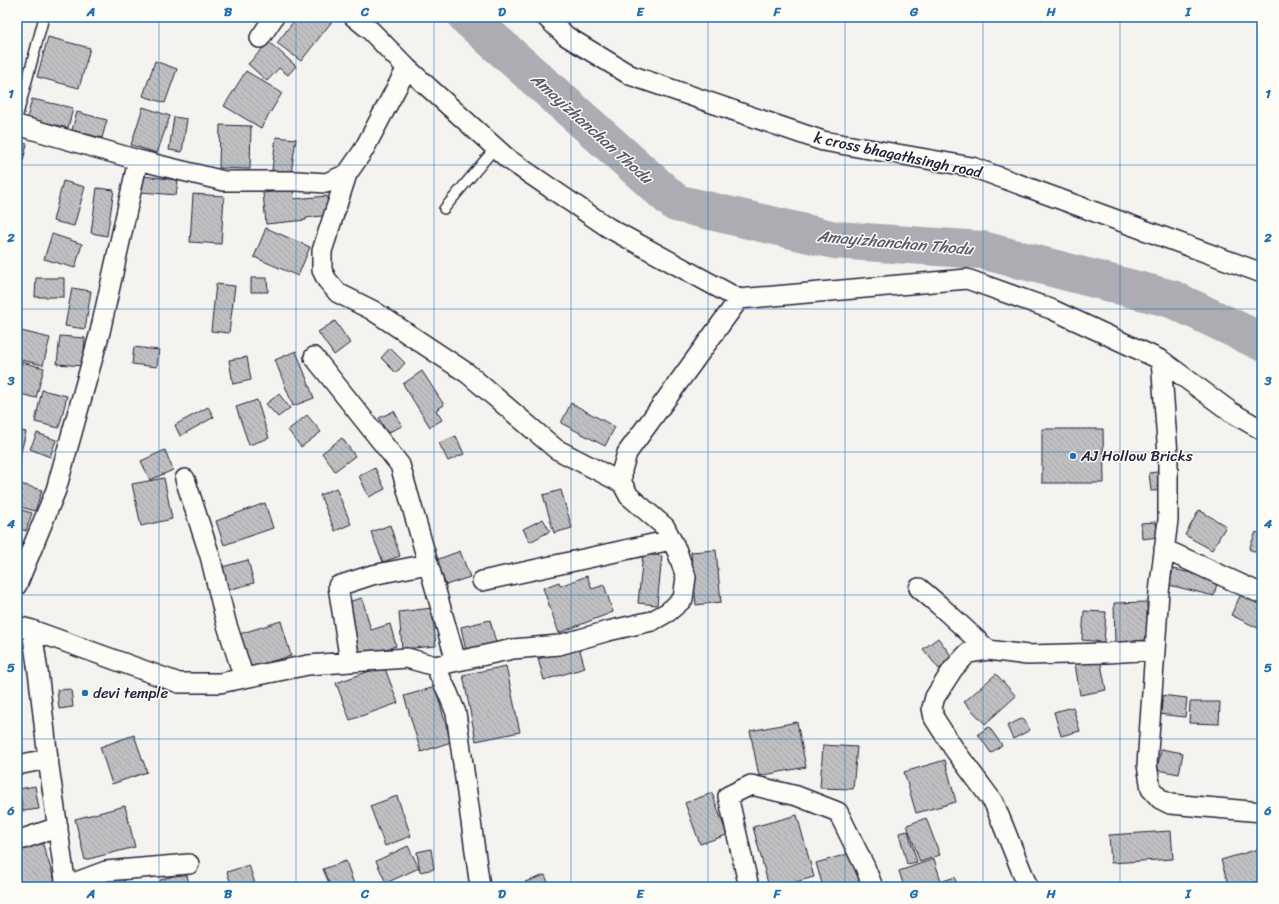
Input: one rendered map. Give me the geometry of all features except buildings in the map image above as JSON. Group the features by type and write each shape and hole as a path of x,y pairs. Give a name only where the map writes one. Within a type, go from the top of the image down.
{"street":[{"path":"260,38 274,17"},
{"path":"354,17 370,30 407,68 508,159 609,228 740,299 966,279 1051,309 1161,360 1231,412 1262,430"},
{"name":"k cross bhagathsingh road","path":"546,17 566,36 630,76 823,141 972,167 1262,273"},
{"path":"407,68 363,151 347,174 322,251 322,270 327,280 338,293 372,310 467,373 556,449 622,483"},
{"path":"17,125 138,160 224,181 297,181 326,184 347,174"},
{"path":"17,585 56,490 100,332 138,160"},
{"path":"24,628 179,683 220,683 308,665 407,658 435,666 513,649 559,645 608,631 652,621 668,612 684,599 686,577 677,551 665,527 629,496 622,483 622,470 627,453 740,299"},
{"path":"314,357 400,465 456,661"},
{"path":"1161,360 1168,455 1168,520 1159,592 1147,765 1151,789 1160,799 1170,804 1262,812"},
{"path":"185,479 210,556 226,622 244,678"},
{"path":"482,581 672,540"},
{"path":"1164,549 1262,594"},
{"path":"350,662 338,586 372,575 428,564"},
{"path":"919,588 988,650"},
{"path":"24,628 39,679 65,887 106,871 189,864"},
{"path":"1028,887 994,803 954,749 934,718 932,708 935,697 953,669 968,653 988,650 1027,656 1156,650"},
{"path":"435,666 456,713 480,887"},
{"path":"17,765 48,759"},
{"path":"749,887 728,796 751,785 797,796 838,812 865,867 873,887"},
{"path":"17,841 58,827"}],"lane":[{"path":"17,118 44,17"},
{"path":"444,209 496,148"}],"waterway":[{"name":"Amayizhanchan Thodu","path":"467,17 676,203 835,240 982,250 1172,299 1262,342"}],"place":[{"name":"AJ Hollow Bricks","path":"1073,456"},
{"name":"devi temple","path":"85,693"}]}
